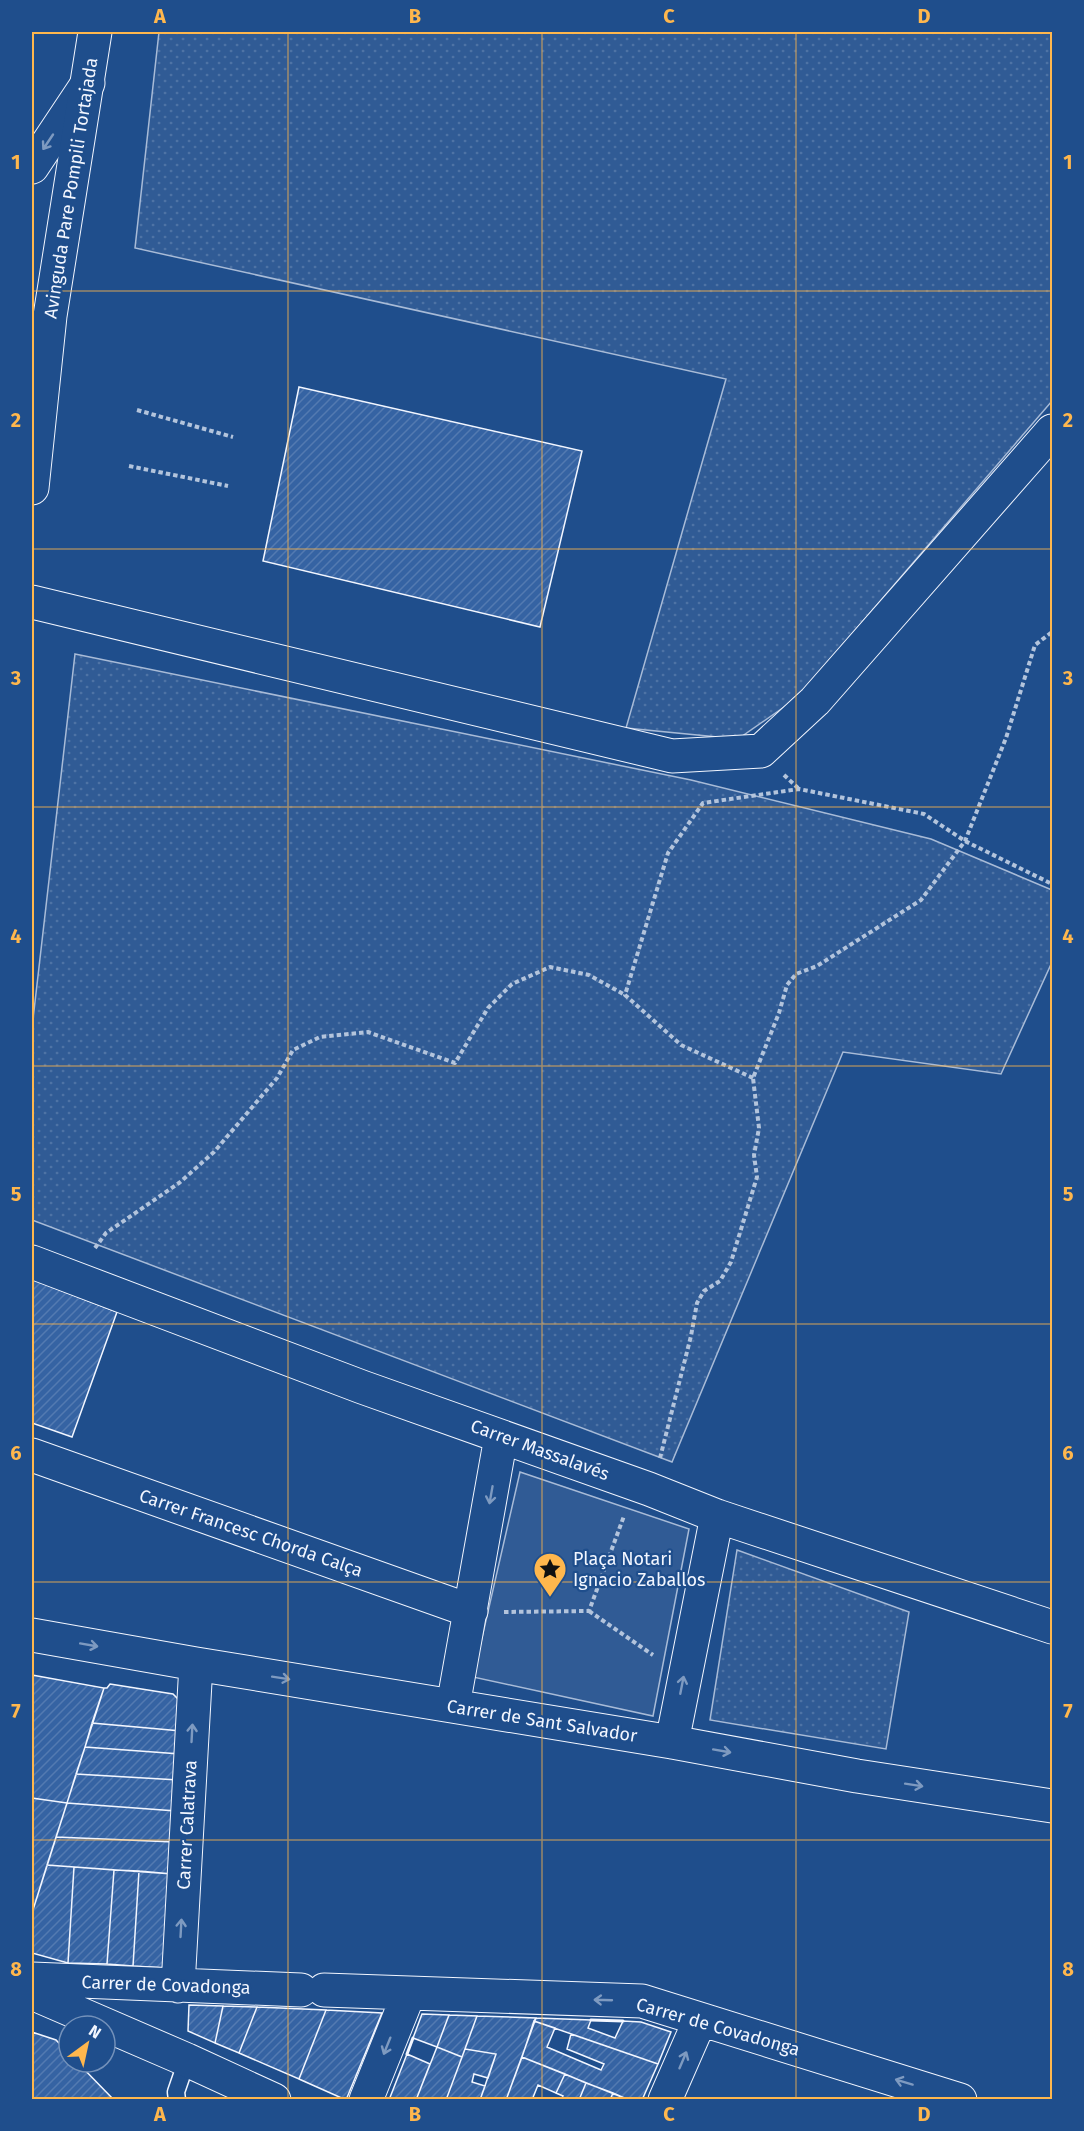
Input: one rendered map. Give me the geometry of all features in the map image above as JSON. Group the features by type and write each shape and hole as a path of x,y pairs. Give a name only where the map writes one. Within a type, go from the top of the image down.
{"street":[{"name":"Avinguda Pare Pompili Tortajada","path":"32,488 41,313 88,83 95,32"},
{"path":"32,167 88,83"},
{"path":"32,602 672,756 761,751 814,701 1053,432"},
{"name":"Carrer Massalavés","path":"32,1262 184,1321 501,1437 638,1499 717,1516 1053,1627"},
{"path":"453,1706 485,1611 501,1437"},
{"name":"Carrer Francesc Chorda Calça","path":"32,1455 485,1611"},
{"path":"672,1742 717,1516"},
{"name":"Carrer de Sant Salvador","path":"32,1635 672,1742 857,1776 1053,1806"},
{"name":"Carrer Calatrava","path":"178,1986 196,1664"},
{"name":"Carrer de Covadonga","path":"32,1979 642,2001 960,2100"},
{"path":"32,1993 274,2100"},
{"path":"366,2100 409,1993"},
{"path":"666,2100 700,2020"}],"lane":[{"path":"177,2100 176,2092 187,2060"}],"path":[{"path":"137,410 233,437"},
{"path":"129,466 228,486"},
{"path":"589,1611 638,1499 663,1451 697,1303 705,1291 720,1281 730,1262 757,1177 754,1155 759,1128 753,1078 779,1013 787,985 796,974 817,966 921,900 965,841 1006,738 1035,645 1053,632"},
{"path":"625,995 668,853 704,803 799,789 924,814 965,841 1053,884"},
{"path":"90,1254 106,1233 178,1183 214,1152 277,1078 293,1050 320,1037 368,1032 455,1063 488,1008 512,984 550,967 589,975 625,995 681,1045 753,1078"},
{"path":"485,1611 589,1611 654,1656"}],"shaded area":[{"path":"159,32 1052,32 1052,401 797,698 738,739 626,728 726,379 135,248"},
{"path":"75,654 691,780 931,839 1052,890 1052,962 1001,1074 843,1052 672,1462 32,1220 32,1028"},
{"path":"520,1472 689,1529 653,1716 473,1677"},
{"path":"737,1550 909,1612 886,1749 710,1720"}],"building":[{"path":"299,387 582,451 540,627 263,561"},
{"path":"32,1279 117,1312 72,1437 32,1423"},
{"path":"32,1675 104,1688 67,1803 32,1798"},
{"path":"110,1684 173,1694 185,1706 181,1731 92,1723 104,1688"},
{"path":"92,1723 181,1731 180,1754 85,1747"},
{"path":"85,1747 180,1754 178,1780 76,1774"},
{"path":"76,1774 178,1780 176,1811 67,1803"},
{"path":"32,1798 67,1803 32,1913"},
{"path":"67,1803 176,1811 174,1842 56,1837"},
{"path":"56,1837 174,1842 172,1874 47,1865"},
{"path":"47,1865 74,1867 68,1963 32,1953 32,1913"},
{"path":"74,1867 114,1870 107,1964 68,1963"},
{"path":"114,1870 139,1871 133,1966 107,1964"},
{"path":"139,1871 172,1874 166,1968 133,1966"},
{"path":"189,2005 223,2006 215,2043 188,2031"},
{"path":"223,2006 257,2007 239,2053 215,2043"},
{"path":"257,2007 326,2010 299,2079 239,2053"},
{"path":"326,2010 382,2013 346,2100 299,2079"},
{"path":"422,2014 449,2015 437,2047 413,2038"},
{"path":"449,2015 477,2016 462,2057 437,2047"},
{"path":"477,2016 536,2018 506,2100 480,2100 496,2054 465,2049"},
{"path":"536,2018 591,2020 588,2028 615,2038 623,2021 641,2022 671,2032 658,2064 534,2021"},
{"path":"534,2021 555,2028 547,2047 601,2070 604,2064 567,2049 571,2034 658,2064 642,2100 629,2100 522,2057"},
{"path":"32,2032 57,2041 57,2074 89,2074 114,2100 32,2100"},
{"path":"437,2047 462,2057 446,2100 416,2100"},
{"path":"465,2049 496,2054 488,2078 474,2074 472,2082 485,2086 480,2100 446,2100"},
{"path":"407,2054 430,2064 416,2100 389,2100"},
{"path":"522,2057 565,2074 556,2093 538,2085 532,2100 506,2100"},
{"path":"565,2074 586,2083 579,2100 561,2100 563,2096 556,2093"},
{"path":"586,2083 613,2093 610,2100 579,2100"},
{"path":"613,2093 629,2100 610,2100"}],"wall":[{"path":"591,2020 623,2021"},
{"path":"407,2054 413,2038"}],"place":[{"name":"Plaça Notari Ignacio Zaballos","path":"550,1598"}]}
